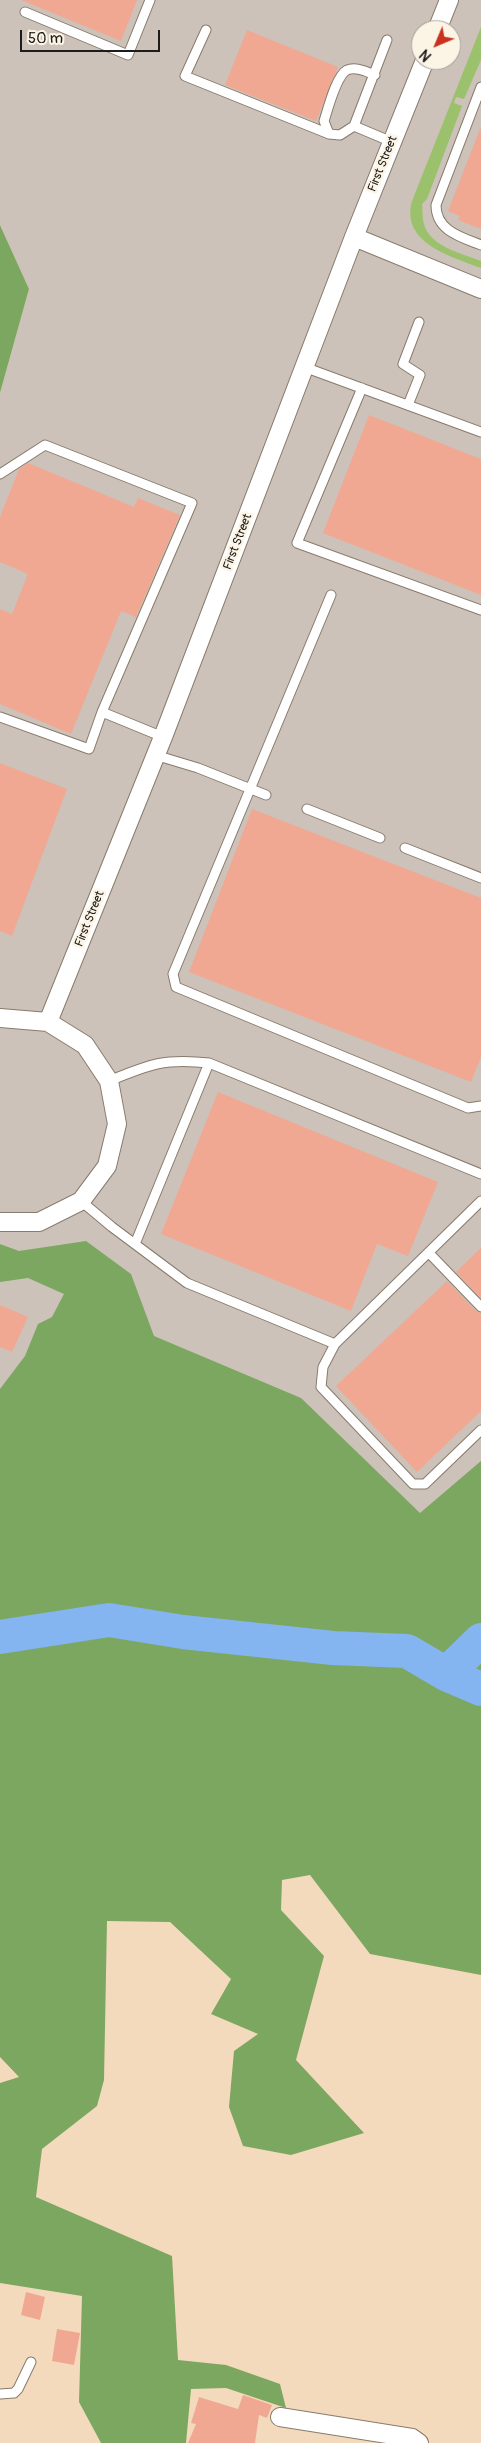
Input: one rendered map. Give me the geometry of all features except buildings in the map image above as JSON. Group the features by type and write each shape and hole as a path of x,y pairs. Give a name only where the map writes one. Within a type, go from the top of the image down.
{"street":[{"path":"441,20 449,0"},
{"name":"First Street","path":"48,1022 163,737 354,237 421,70"},
{"path":"354,237 481,289"},
{"path":"0,1018 48,1022 85,1045 110,1081 117,1124 107,1166 81,1200 39,1222 0,1222"},
{"path":"280,2418 412,2438 419,2443"}],"lane":[{"path":"24,12 128,54 150,0"},
{"path":"206,30 185,76 329,134 340,135 354,126 387,40"},
{"path":"329,134 324,121 340,77 348,70 359,69 375,75"},
{"path":"481,87 436,205 438,218 447,229 481,245"},
{"path":"354,126 392,142"},
{"path":"408,405 420,375 403,364 419,322"},
{"path":"304,367 481,432"},
{"path":"362,388 297,543 481,610"},
{"path":"0,474 45,445 192,503 102,712 90,749 0,716"},
{"path":"331,594 173,974 176,987 468,1108 481,1106"},
{"path":"102,712 163,737"},
{"path":"155,755 198,768 266,795"},
{"path":"307,810 380,838"},
{"path":"405,848 481,878"},
{"path":"110,1081 150,1064 181,1060 209,1063 481,1174"},
{"path":"135,1244 209,1063"},
{"path":"81,1200 187,1283 334,1344"},
{"path":"481,1201 334,1344 323,1367 321,1387 413,1484 425,1484 481,1430"},
{"path":"429,1253 481,1306"},
{"path":"0,2394 14,2392 18,2389 31,2362"}],"shaded area":[{"path":"0,0 481,0 481,1650 0,1497 0,393 29,289 0,225"}],"green space":[{"path":"481,27 481,60 464,99 456,97 454,103 462,106 427,199 422,204 424,224 432,238 439,244 456,252 481,261 481,268 456,259 431,246 421,238 414,228 410,215 412,201"},
{"path":"0,225 29,289 0,393"},
{"path":"86,1241 131,1274 154,1336 301,1398 420,1513 481,1461 481,1975 370,1954 310,1875 282,1880 281,1910 324,1956 296,2060 364,2133 291,2155 243,2146 229,2107 234,2051 258,2034 211,2014 231,1979 170,1922 107,1921 104,2080 97,2106 42,2149 36,2197 172,2256 178,2360 226,2365 280,2384 286,2408 226,2388 191,2389 186,2443 101,2443 79,2402 82,2296 0,2283 0,2083 19,2077 0,2057 0,1389 25,1356 38,1324 52,1317 64,1294 28,1278 0,1282 0,1244 19,1251"}],"waterway":[{"path":"0,1637 109,1620 183,1632 333,1648 407,1651 446,1674 481,1689"},
{"path":"446,1674 481,1640"}]}
